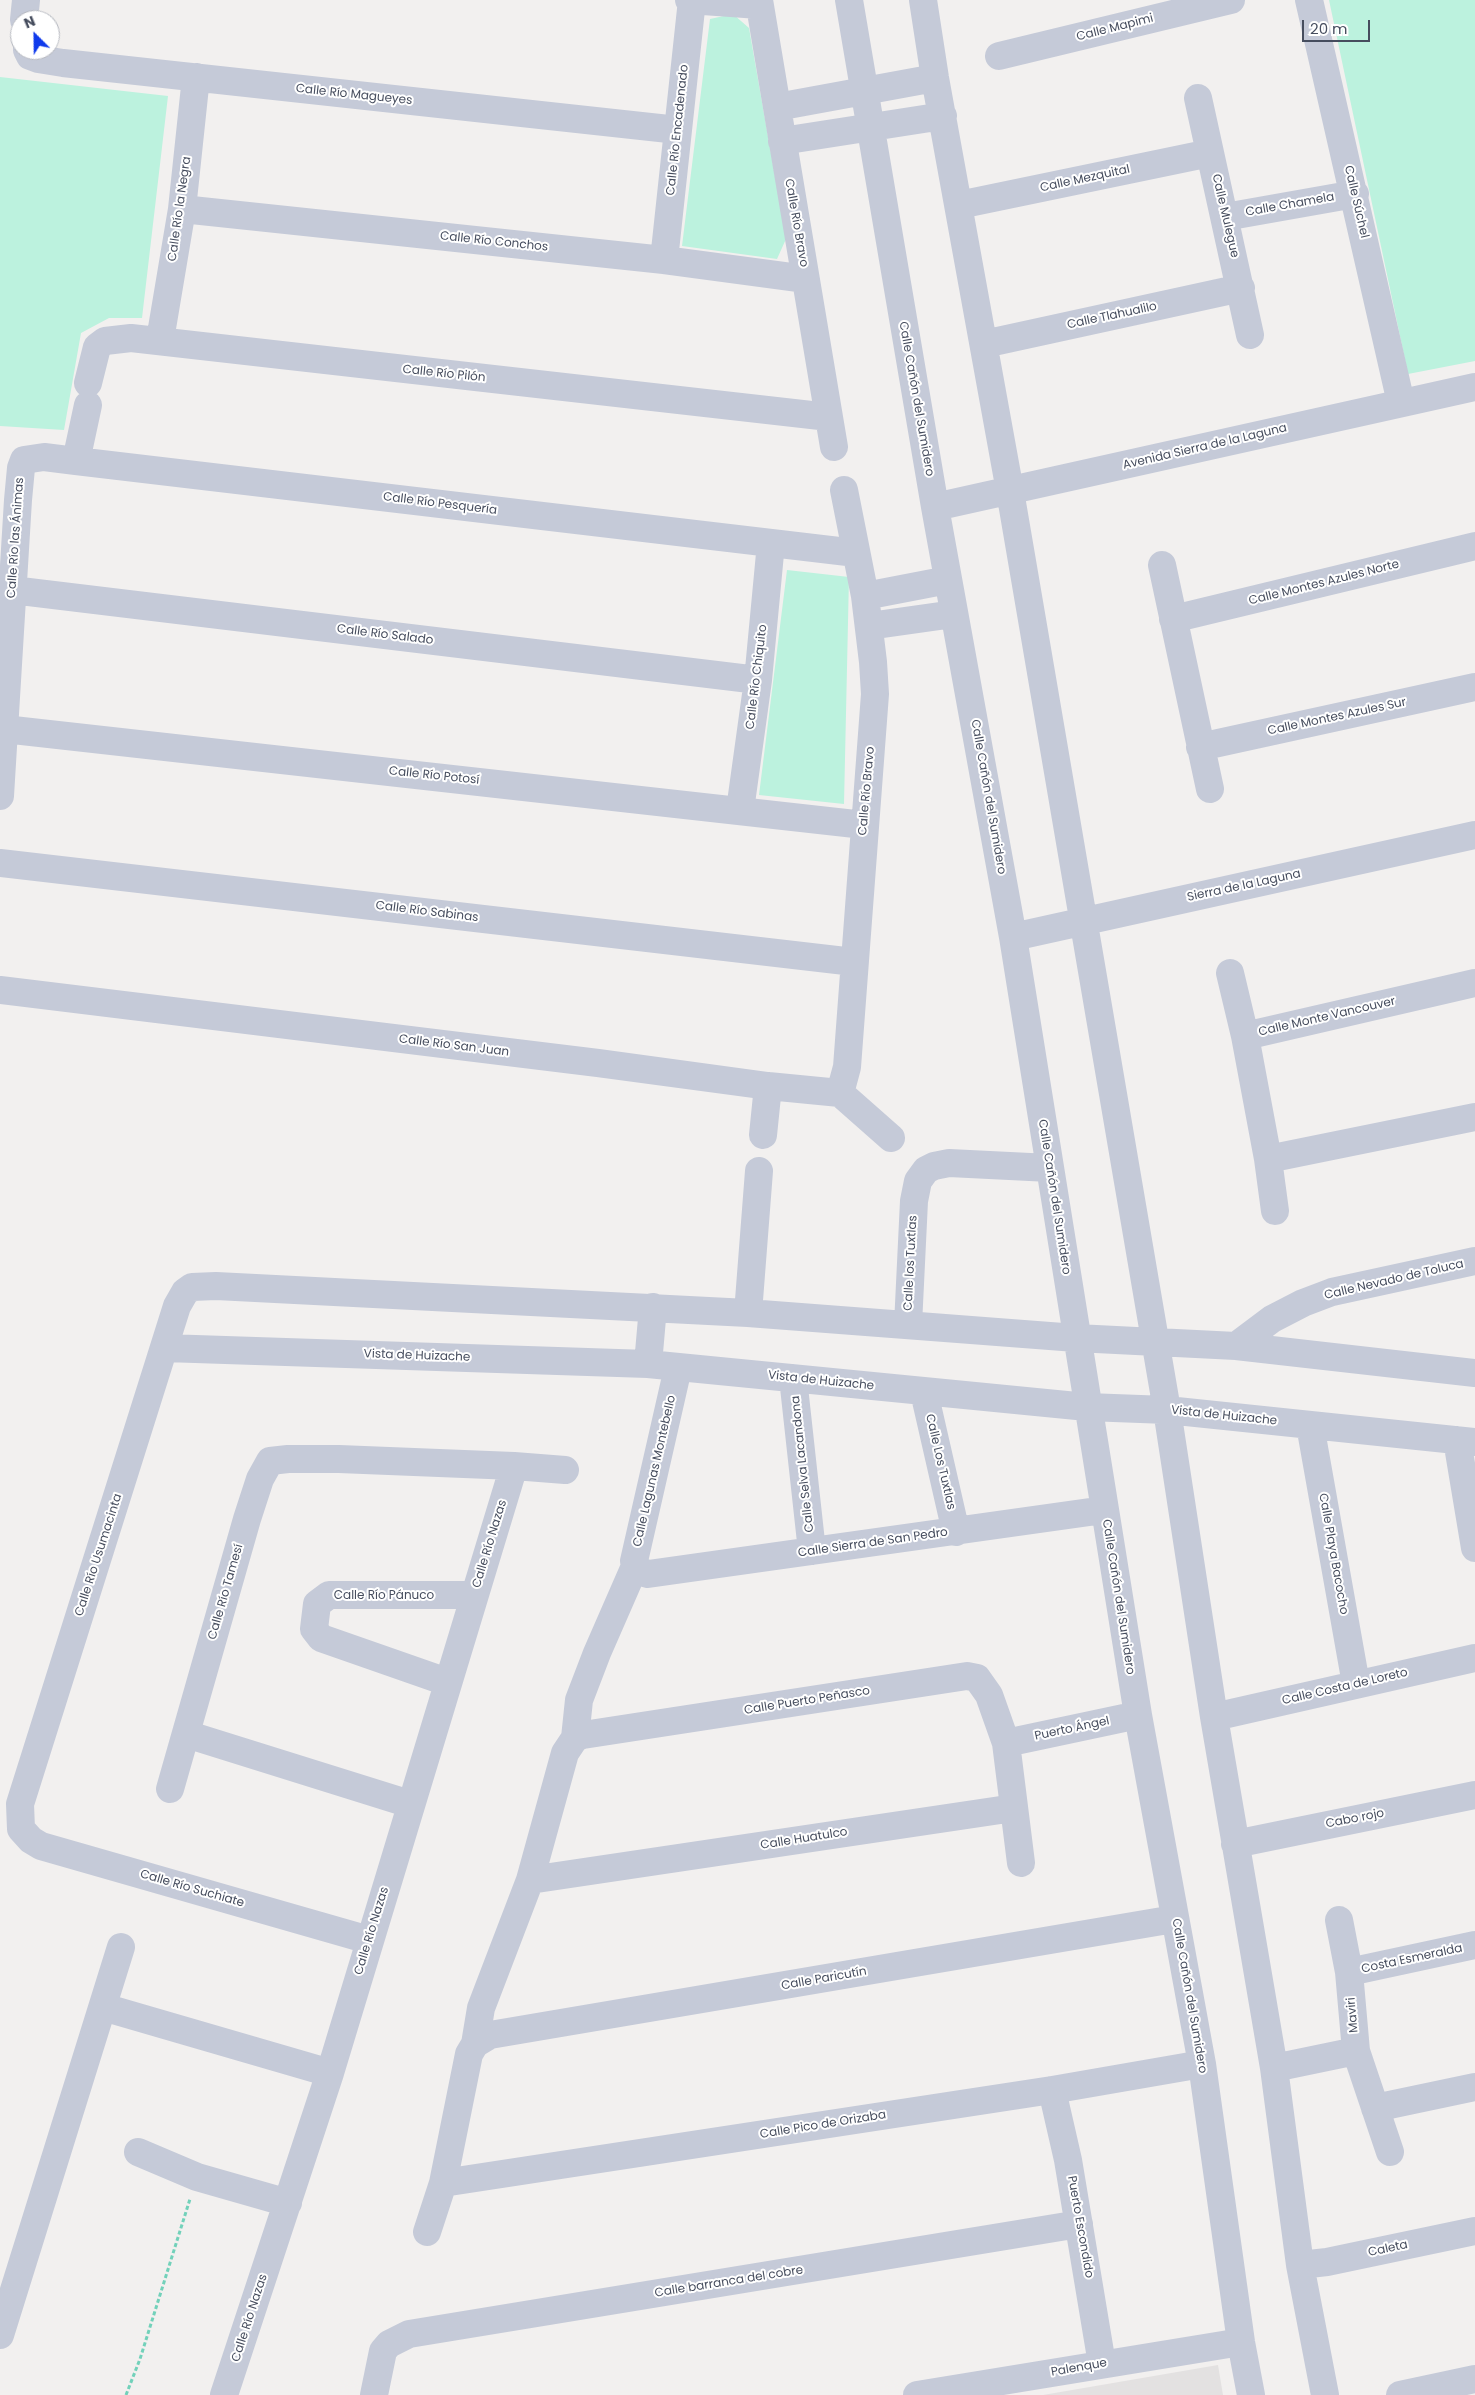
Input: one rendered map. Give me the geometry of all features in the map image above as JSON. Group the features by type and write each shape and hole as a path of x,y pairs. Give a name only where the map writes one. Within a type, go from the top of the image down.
{"street":[{"path":"690,0 759,2"},
{"name":"Calle Río Encadenado","path":"664,260 690,0"},
{"name":"Calle Cañón del Sumidero","path":"849,0 935,506 1013,936 1087,1407 1138,1715 1202,2064 1241,2342 1251,2395"},
{"path":"924,0 935,78 1010,491 1154,1343 1167,1410 1214,1718 1274,2068 1300,2264 1325,2395"},
{"name":"Calle Mapimi","path":"998,56 1231,0"},
{"name":"Calle Súchel","path":"1309,0 1355,194 1401,404"},
{"name":"Calle Río Bravo","path":"759,2 834,447"},
{"name":"Calle Río Magueyes","path":"50,60 63,64 678,130"},
{"name":"Calle Río la Negra","path":"160,340 182,209 196,77"},
{"path":"777,107 935,78"},
{"name":"Calle Mulegue","path":"1198,98 1250,335"},
{"path":"782,141 943,116"},
{"name":"Calle Mezquital","path":"959,205 1210,153"},
{"name":"Calle Chamela","path":"1225,217 1355,194"},
{"name":"Calle Río Conchos","path":"182,209 664,260 806,279"},
{"name":"Calle Tlahualilo","path":"984,344 1241,288"},
{"name":"Calle Río Pilón","path":"76,461 97,347 105,341 131,338 829,417"},
{"name":"Avenida Sierra de la Laguna","path":"935,506 1475,387"},
{"name":"Calle Río Pesquería","path":"24,460 44,457 856,553"},
{"name":"Calle Río las Ánimas","path":"0,796 18,500 21,468 24,460"},
{"name":"Calle Río Bravo","path":"840,1093 847,1067 875,694 865,596 844,490"},
{"name":"Calle Río Chiquito","path":"740,810 758,680 771,543"},
{"name":"Calle Montes Azules Norte","path":"1173,619 1475,546"},
{"path":"1162,565 1210,789"},
{"path":"865,596 948,580"},
{"name":"Calle Río Salado","path":"12,590 758,680"},
{"path":"869,626 954,614"},
{"name":"Calle Montes Azules Sur","path":"1200,747 1475,687"},
{"name":"Calle Río Potosí","path":"4,729 864,825"},
{"name":"Sierra de la Laguna","path":"1013,936 1475,836"},
{"name":"Calle Río Sabinas","path":"0,863 854,962"},
{"path":"1230,973 1245,1036"},
{"name":"Calle Monte Vancouver","path":"1274,1211 1268,1159 1245,1036 1475,983"},
{"name":"Calle Río San Juan","path":"0,990 598,1063 768,1086 840,1093"},
{"path":"763,1135 768,1086"},
{"path":"840,1093 892,1138"},
{"path":"1268,1159 1475,1117"},
{"name":"Calle los Tuxtlas","path":"908,1325 914,1201 918,1181 926,1170 949,1163 1050,1168"},
{"path":"748,1313 759,1171"},
{"name":"Calle Nevado de Toluca","path":"1236,1346 1272,1319 1302,1303 1332,1292 1475,1261"},
{"name":"Calle Río Usumacinta","path":"22,1829 20,1804 180,1298 192,1287 236,1287 653,1308"},
{"path":"648,1364 653,1308 748,1313 1076,1338 1236,1346 1475,1373"},
{"name":"Vista de Huizache","path":"164,1348 648,1364 1087,1407 1167,1410 1466,1441"},
{"name":"Calle Lagunas Montebello","path":"427,2232 443,2183 469,2054 475,2044 481,2008 530,1880 565,1753 572,1741 579,1700 597,1653 638,1569 634,1561 678,1368"},
{"name":"Calle Selva Lacandona","path":"793,1378 812,1551"},
{"name":"Calle Los Tuxtlas","path":"924,1392 956,1532"},
{"name":"Calle Playa Bacocho","path":"1310,1425 1356,1684"},
{"path":"1466,1441 1475,1548"},
{"name":"Calle Río Tamesí","path":"186,1734 255,1494 270,1461 295,1458 514,1466"},
{"path":"514,1466 565,1470"},
{"name":"Calle Río Nazas","path":"224,2395 330,2073 514,1466"},
{"name":"Calle Sierra de San Pedro","path":"638,1569 648,1574 1104,1510"},
{"name":"Calle Río Pánuco","path":"447,1682 320,1638 314,1629 317,1604 329,1595 474,1595"},
{"name":"Calle Costa de Loreto","path":"1214,1718 1475,1658"},
{"name":"Calle Puerto Peñasco","path":"572,1741 582,1735 967,1676 977,1678 986,1689 1006,1743"},
{"name":"Puerto Ángel","path":"1006,1743 1138,1715"},
{"path":"170,1789 186,1734 410,1804"},
{"path":"1006,1743 1021,1863"},
{"name":"Cabo rojo","path":"1235,1844 1475,1795"},
{"name":"Calle Huatulco","path":"530,1880 1014,1808"},
{"name":"Calle Río Suchiate","path":"22,1829 31,1840 41,1846 369,1940"},
{"name":"Calle Paricutín","path":"475,2044 490,2035 1174,1919"},
{"name":"Maviri","path":"1339,1920 1349,1972 1356,2051 1390,2152"},
{"name":"Costa Esmeralda","path":"1349,1972 1475,1945"},
{"path":"0,2335 121,1947"},
{"path":"103,2007 330,2073"},
{"path":"1274,2068 1356,2051"},
{"name":"Calle Pico de Orizaba","path":"443,2183 1052,2090 1202,2064"},
{"path":"1375,2108 1475,2087"},
{"name":"Puerto Escondido","path":"1052,2090 1080,2224 1102,2364"},
{"path":"138,2152 197,2177 288,2203"},
{"name":"Calle barranca del cobre","path":"374,2395 383,2351 389,2344 409,2334 1080,2224"},
{"name":"Caleta","path":"1300,2264 1328,2262 1475,2231"},
{"name":"Palenque","path":"917,2395 965,2392 1102,2364 1241,2342"},
{"path":"1400,2395 1475,2379"}],"path":[{"path":"126,2395 140,2359 197,2177"}],"shaded area":[{"path":"1218,2365 1223,2395 1043,2395"}],"green space":[{"path":"1329,0 1475,0 1475,361 1408,374"},
{"path":"733,14 749,28 786,239 777,259 682,246 710,19"},
{"path":"0,77 168,96 142,318 109,318 81,333 64,430 0,426"},
{"path":"787,570 849,577 844,804 759,795"}]}
